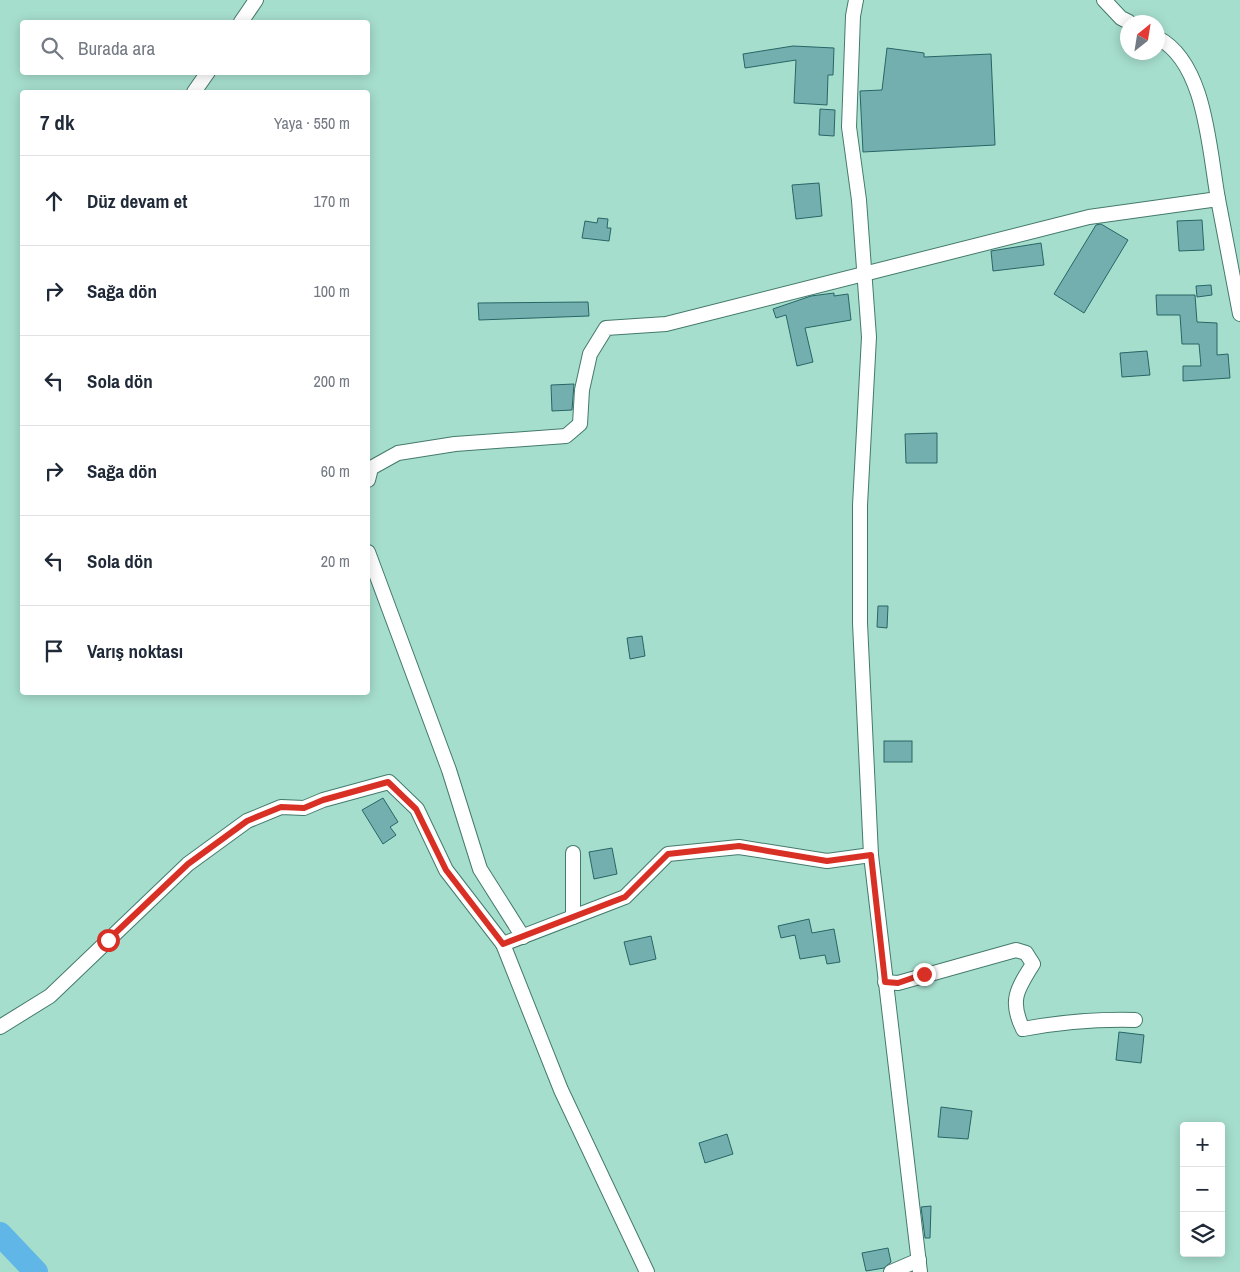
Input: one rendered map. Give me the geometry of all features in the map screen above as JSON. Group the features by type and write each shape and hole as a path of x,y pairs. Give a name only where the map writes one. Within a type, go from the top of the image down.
{"street":[{"path":"242,20 256,0"},
{"path":"856,0 853,16 849,127 866,274 869,337 860,505 860,623 871,855 920,1266 891,1272"},
{"path":"1104,0 1120,17"},
{"path":"1165,42 1184,61 1200,98 1240,314"},
{"path":"195,90 206,75"},
{"path":"370,472 371,468 398,453 455,444 566,436 580,424 582,390 590,354 606,328 666,324 1089,217 1218,199"},
{"path":"370,557 449,770 480,869 523,936"},
{"path":"0,1027 50,996 188,864 247,821 281,807 304,808 323,800 388,782 416,809 446,870 503,944 561,1090 647,1272"},
{"path":"503,944 625,897 668,854 739,846 827,861 871,855"},
{"path":"572,853 573,917"},
{"path":"885,982 898,983 1016,950 1026,953 1033,964 1020,985 1015,1001 1016,1016 1023,1030 1052,1023 1086,1020 1135,1020"}],"building":[{"path":"793,46 834,48 833,75 828,75 827,105 794,103 796,60 745,68 743,54"},
{"path":"887,48 924,53 924,57 991,54 995,145 863,152 860,91 882,90"},
{"path":"820,109 835,110 834,136 819,135"},
{"path":"819,183 822,216 796,219 792,185"},
{"path":"598,218 608,219 607,228 611,228 609,241 582,238 585,221 597,223"},
{"path":"1202,220 1204,250 1179,251 1177,221"},
{"path":"1101,224 1128,240 1084,313 1054,294 1096,225"},
{"path":"1041,243 1044,265 993,271 991,251"},
{"path":"1211,285 1212,295 1197,297 1196,286"},
{"path":"834,293 834,296 848,294 851,320 805,328 813,362 797,366 786,315 776,318 773,309 811,296"},
{"path":"1156,295 1195,295 1197,322 1217,323 1217,355 1228,354 1230,378 1183,381 1183,366 1201,366 1199,344 1182,344 1180,315 1157,315"},
{"path":"588,302 589,316 479,320 478,303"},
{"path":"1147,351 1150,375 1122,377 1120,353"},
{"path":"574,384 572,410 552,411 551,385"},
{"path":"937,433 937,463 906,463 905,434"},
{"path":"878,606 888,606 887,628 877,627"},
{"path":"642,636 645,656 630,659 627,638"},
{"path":"884,741 912,741 912,762 884,762"},
{"path":"383,798 398,822 390,827 396,835 383,844 362,810"},
{"path":"612,848 617,874 594,879 589,852"},
{"path":"809,919 812,933 834,929 840,962 827,964 825,955 800,959 795,935 781,938 778,926"},
{"path":"651,936 656,959 630,965 624,942"},
{"path":"1119,1032 1144,1035 1141,1063 1116,1060"},
{"path":"941,1107 972,1111 968,1139 938,1137"},
{"path":"727,1134 733,1154 705,1163 699,1143"},
{"path":"931,1206 930,1238 925,1238 921,1207"},
{"path":"888,1248 891,1262 884,1268 866,1271 862,1253"}],"waterway":[{"path":"0,1234 36,1272"}],"route":[{"path":"108,940 188,864 247,821 281,807 304,808 323,800 388,782 416,809 446,870 503,944 625,897 668,854 691,853 739,846 827,861 871,855 885,982 898,983 924,974"}]}
